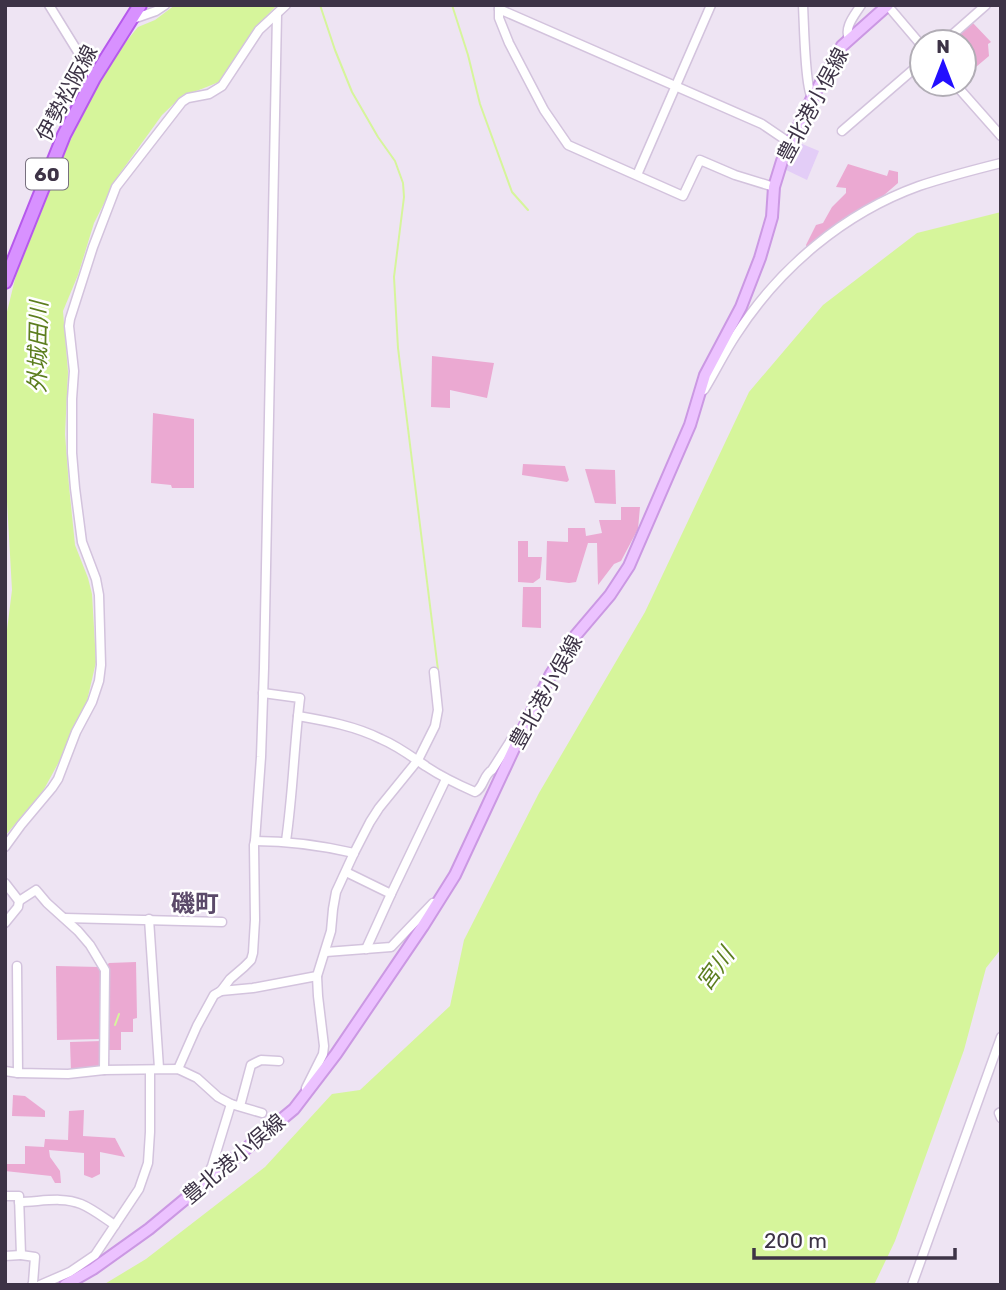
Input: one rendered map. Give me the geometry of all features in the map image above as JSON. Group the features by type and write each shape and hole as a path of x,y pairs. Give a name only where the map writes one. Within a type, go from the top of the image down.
{"main road":[{"name":"伊勢松阪線","path":"5,282 60,141 94,79 140,5"},
{"name":"豊北港小俣線","path":"65,1285 122,1250 294,1109 349,1035 449,886 551,674 576,635 623,577 684,439 700,397 705,375 741,307 772,217 774,187 782,161 812,98 836,54 849,39 888,6"}],"street":[{"path":"49,5 94,79"},
{"path":"133,19 165,5"},
{"path":"5,847 55,783 99,681 99,595 82,542 72,453 74,371 69,326 93,247 116,187 174,112 188,98 209,94 222,86 260,30 286,5"},
{"path":"637,175 711,5"},
{"path":"803,5 809,93 812,98"},
{"path":"849,39 849,25 861,5"},
{"path":"960,28 986,5"},
{"path":"888,6 908,30"},
{"path":"774,187 700,160 683,196 568,145 544,110 509,43 499,18 499,7 762,124 790,143"},
{"path":"221,991 230,978 251,960 255,920 254,845 263,693 277,14"},
{"path":"842,131 908,74"},
{"path":"967,98 1001,136"},
{"path":"700,397 736,333 783,275 817,244 853,219 893,197 919,186 1001,163"},
{"path":"303,1097 323,1054 317,976 331,931 336,892 379,808 418,760 437,721 438,700 434,672"},
{"path":"263,693 300,698 286,841"},
{"path":"298,716 345,725 383,739 446,779 475,792 479,791 488,772 513,737 524,727"},
{"path":"366,949 446,779"},
{"path":"255,841 316,844 354,853"},
{"path":"346,872 391,894"},
{"path":"5,883 19,901 18,907 5,923"},
{"path":"326,952 391,947 449,886"},
{"path":"19,901 36,890 90,945 105,970 104,1070"},
{"path":"65,918 222,922"},
{"path":"40,1285 70,1272 92,1258 100,1249 139,1189 148,1163 154,1069 149,919"},
{"path":"17,966 18,1073"},
{"path":"178,1069 214,995 221,991 317,976"},
{"path":"912,1285 1001,1037"},
{"path":"202,1187 251,1065 261,1060 279,1061"},
{"path":"5,1071 68,1074 104,1070 178,1069 197,1079 219,1097 262,1113"},
{"path":"1001,1112 1001,1118"},
{"path":"5,1196 19,1196 21,1255"},
{"path":"19,1202 74,1202 89,1208 115,1225"},
{"path":"5,1256 35,1257 32,1285"}],"shaded area":[{"path":"972,22 978,28 965,28"},
{"path":"978,28 991,42 988,44 989,56 978,65"},
{"path":"795,141 819,151 807,180 782,168"},
{"path":"848,164 887,176 889,170 898,172 898,183 876,202 826,231 807,248 816,225 823,223 832,207 846,193 846,188 836,187"},
{"path":"432,356 494,363 487,398 450,390 450,408 431,407"},
{"path":"153,413 194,419 194,488 172,488 171,485 151,483"},
{"path":"523,464 565,466 569,480 567,482 522,475"},
{"path":"585,469 615,470 616,504 595,503"},
{"path":"621,507 640,507 638,529 621,561 614,564 598,585 597,543 588,543 576,582 546,580 547,541 568,542 568,528 585,528 586,536 602,533 599,520 621,520"},
{"path":"518,541 528,541 528,557 542,557 540,578 533,583 518,582"},
{"path":"523,587 541,587 541,628 522,627"},
{"path":"136,962 137,1018 133,1019 133,1032 121,1032 121,1050 106,1050 107,965"},
{"path":"56,966 99,967 102,971 102,1039 57,1040"},
{"path":"102,1041 102,1066 71,1072 70,1042"},
{"path":"13,1095 25,1096 45,1111 45,1117 12,1116"},
{"path":"84,1110 83,1136 115,1138 125,1157 100,1152 100,1174 92,1178 84,1175 84,1153 49,1150 50,1157 60,1171 61,1183 55,1183 51,1176 5,1171 5,1164 25,1164 25,1146 44,1147 45,1139 68,1140 69,1111"}],"water":[{"name":"外城田川","path":"175,5 277,5 256,27 219,82 183,95 162,115 118,176 94,223 78,275 63,311 68,372 65,434 69,486 75,545 92,594 96,662 87,701 60,760 43,791 5,836 5,646 12,590 5,466 5,320 16,275 69,143 96,89 117,53 138,27 155,20"},
{"name":"宮川","path":"1001,212 1001,949 986,968 964,1050 895,1241 874,1285 103,1285 146,1259 265,1167 332,1094 360,1090 450,1006 464,940 539,793 645,612 749,392 823,305 917,233"}],"waterway":[{"path":"320,5 352,92 395,161 403,183 404,197 394,277 398,348 438,670"},
{"path":"452,5 480,104 512,192 528,210"},
{"path":"115,1025 119,1014"}],"district":[{"name":"磯町","path":"195,904"}]}
